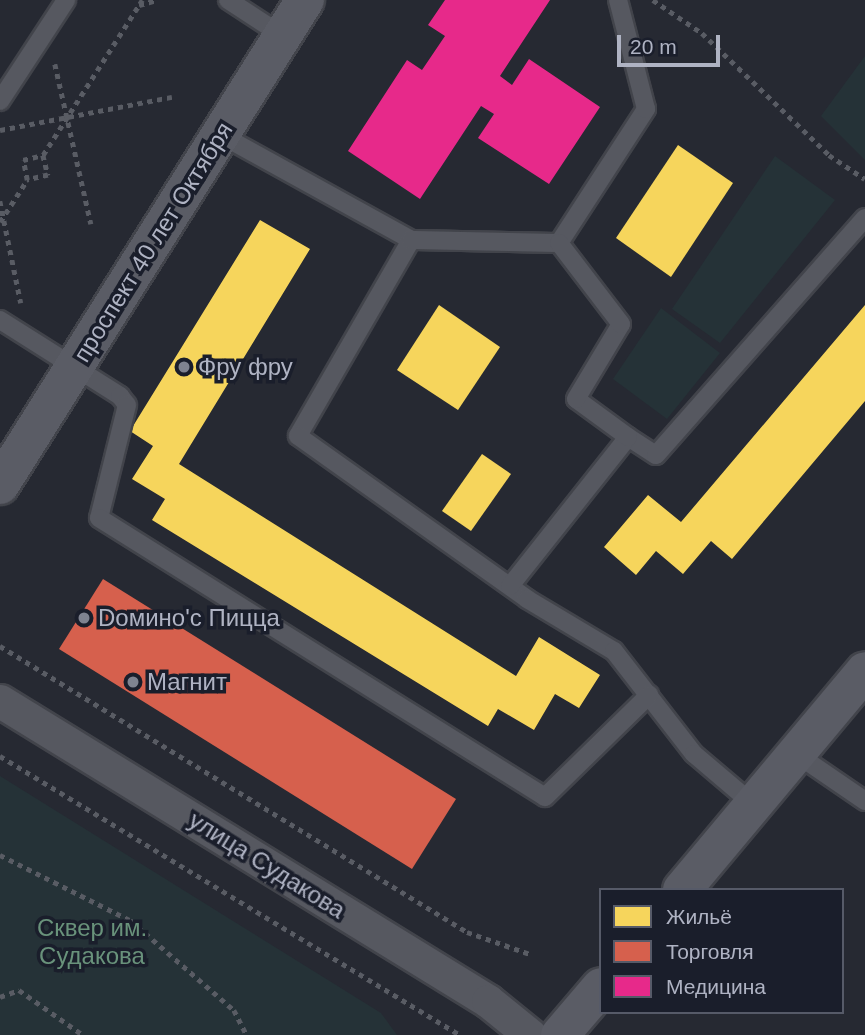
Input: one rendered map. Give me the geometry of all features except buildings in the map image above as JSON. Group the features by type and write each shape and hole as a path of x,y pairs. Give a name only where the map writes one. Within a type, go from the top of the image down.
{"street":[{"name":"проспект 40 лет Октября","path":"0,485 305,0"},
{"path":"684,888 865,671"},
{"name":"улица Судакова","path":"0,701 488,1001 530,1035"},
{"path":"560,1035 599,989"}],"lane":[{"path":"0,101 66,0"},
{"path":"228,0 283,36"},
{"path":"559,243 646,109 618,0"},
{"path":"221,135 411,240 559,243"},
{"path":"559,243 621,324 576,399 656,455 865,218"},
{"path":"411,240 298,436 510,586 614,651 694,754 753,804"},
{"path":"0,320 120,396 127,405 99,518 545,797 649,695"},
{"path":"510,586 628,437"},
{"path":"795,753 865,801"}],"path":[{"path":"2,220 27,180 23,160 43,155 142,0"},
{"path":"139,6 157,0"},
{"path":"653,0 702,33 829,155 865,179"},
{"path":"47,29 91,224"},
{"path":"0,130 172,97"},
{"path":"27,180 48,175 43,155"},
{"path":"0,201 23,315"},
{"path":"0,646 467,932 530,954"},
{"path":"0,756 460,1035"},
{"path":"0,855 130,920 234,1010 247,1035"},
{"path":"0,997 19,990 83,1035"}],"green space":[{"path":"865,56 865,160 821,116"},
{"path":"775,156 835,200 720,343 672,309"},
{"path":"661,308 720,353 667,419 613,379"},
{"name":"Сквер им. Судакова","path":"0,776 381,1013 397,1035 0,1035"}],"place":[{"name":"Фру фру","path":"184,367"},
{"name":"Dомино'с Пицца","path":"84,618"},
{"name":"Магнит","path":"133,682"}]}
